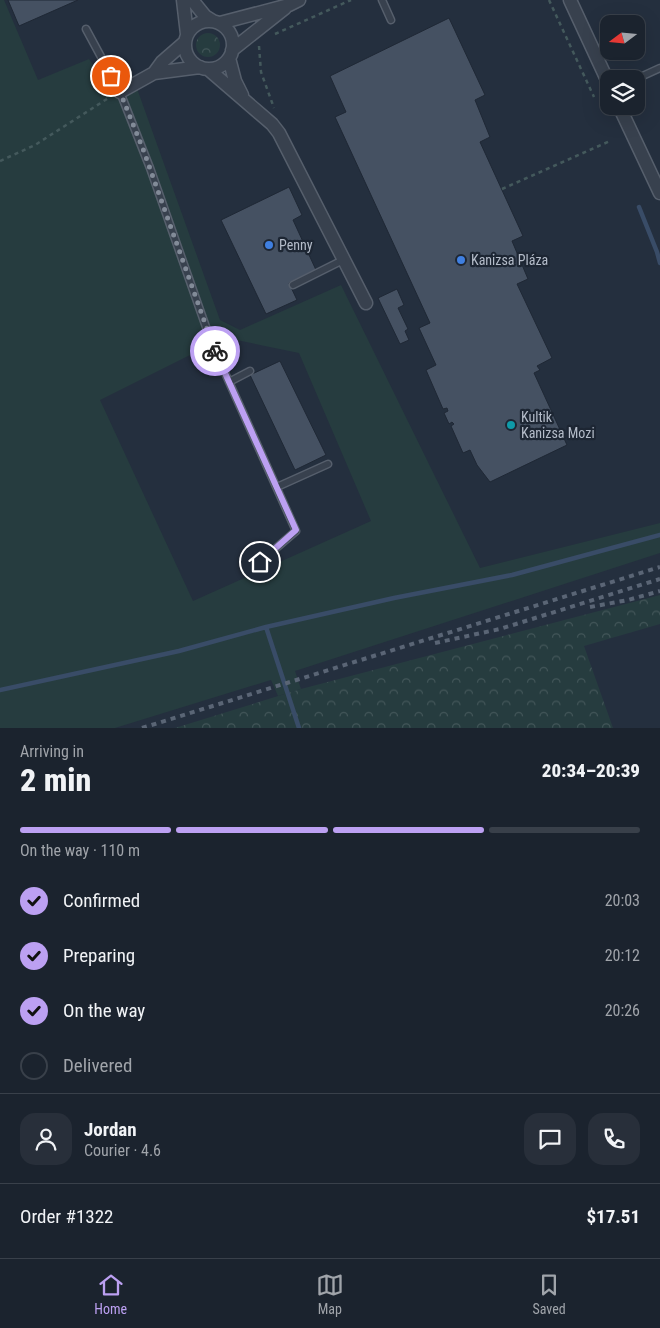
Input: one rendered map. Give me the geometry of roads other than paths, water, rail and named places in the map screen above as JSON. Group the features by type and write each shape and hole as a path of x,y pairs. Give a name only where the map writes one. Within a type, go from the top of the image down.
{"street":[{"path":"183,0 185,50 188,57 193,63 204,68 246,101 272,124 284,142 366,303"},
{"path":"192,0 205,16 217,22 231,35 233,42 231,54 235,81 246,101"},
{"path":"570,0 602,70"},
{"path":"154,73 198,23 205,21 217,22 294,2"},
{"path":"120,92 154,73 216,68 224,64 231,54 294,2"},
{"path":"623,115 660,193"}],"lane":[{"path":"382,0 391,20"},
{"path":"86,29 120,92 145,155 212,344 296,530 260,562"},
{"path":"645,75 660,68"},
{"path":"294,285 343,260"},
{"path":"229,382 250,372"},
{"path":"276,487 328,464"}],"waterway":[{"path":"639,207 660,263"},
{"path":"0,690 179,651 266,627 394,598 512,575 660,535"},
{"path":"266,627 299,728"}],"railway":[{"path":"142,728 660,567"},
{"path":"435,643 500,629 660,579"},
{"path":"590,607 628,600 660,591"}],"place":[{"name":"Penny","path":"269,245"},
{"name":"Kanizsa Pláza","path":"461,260"},
{"name":"Kultik Kanizsa Mozi","path":"511,425"}]}
